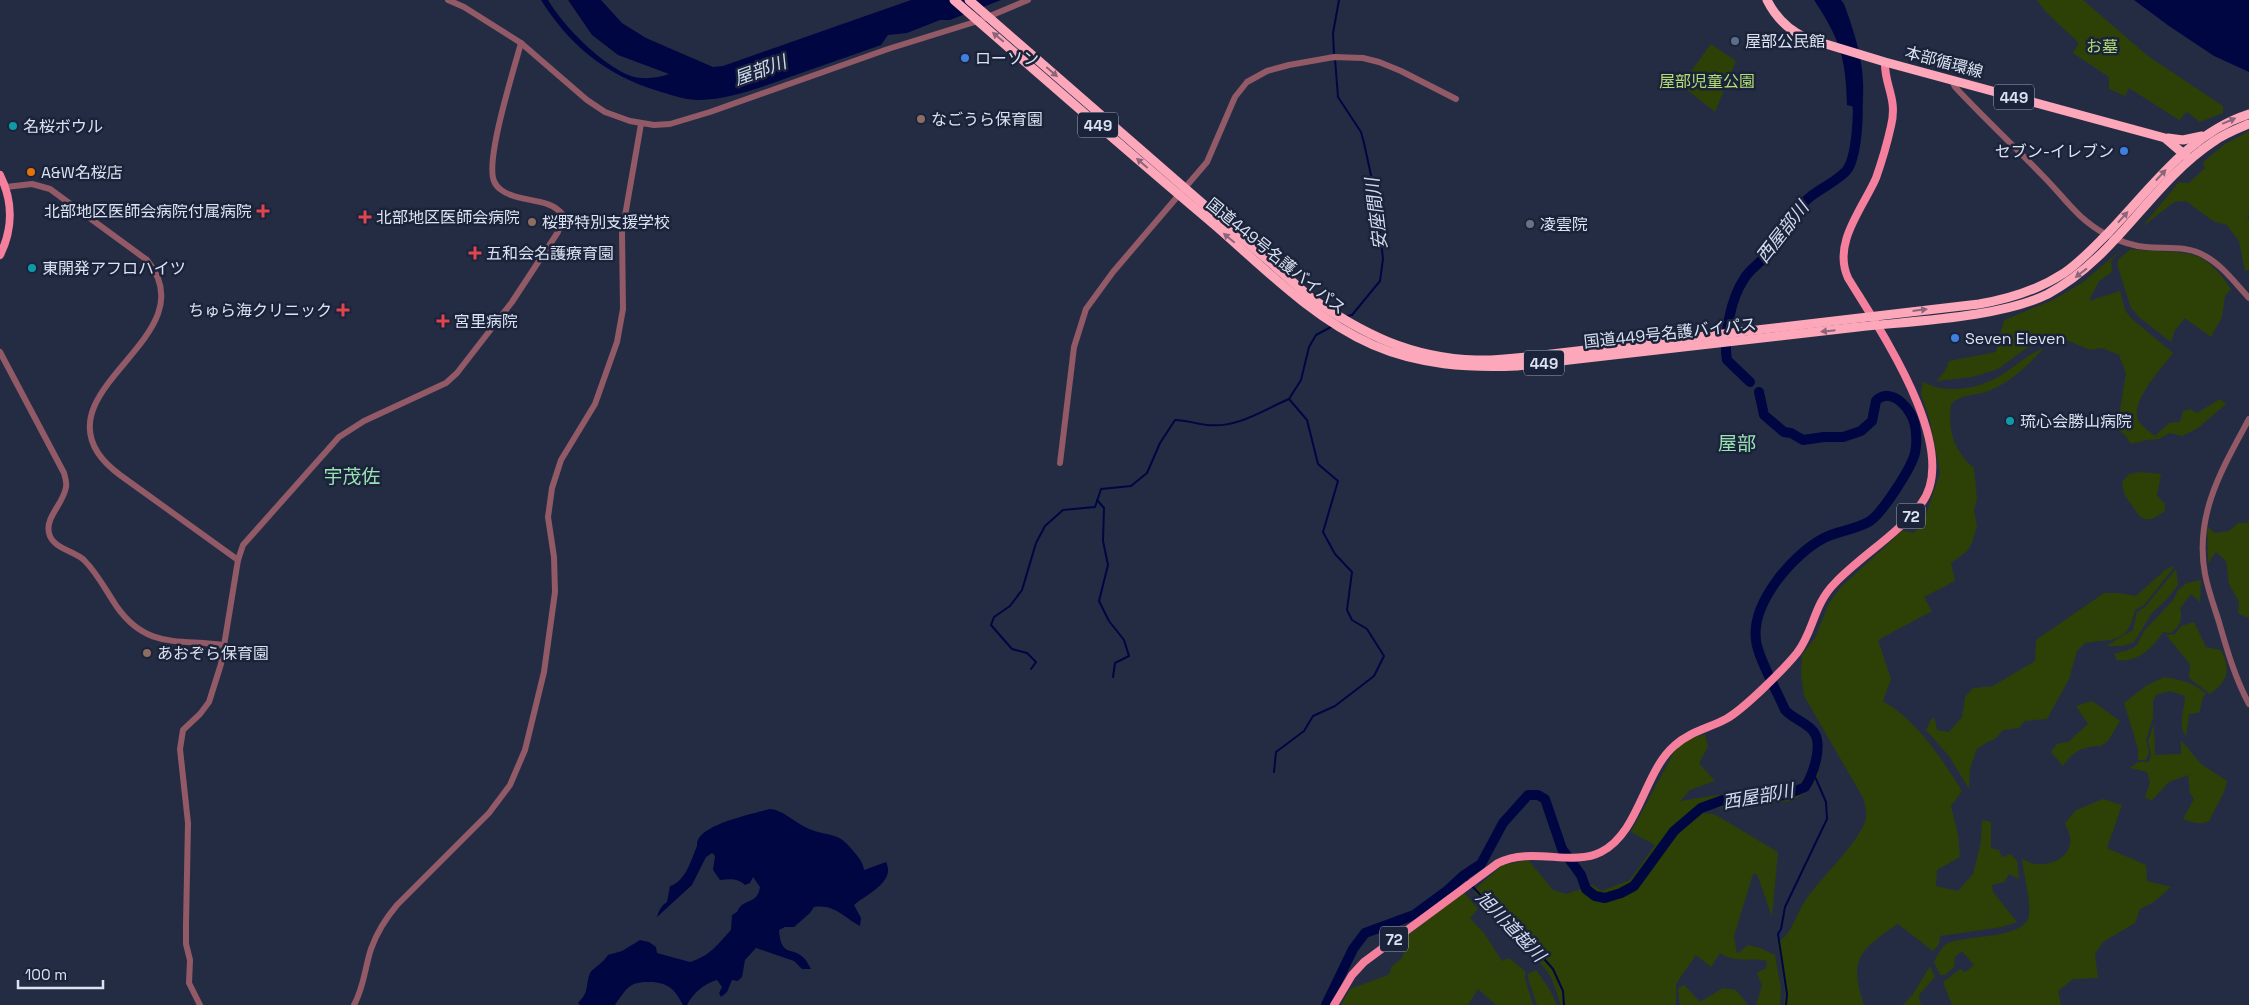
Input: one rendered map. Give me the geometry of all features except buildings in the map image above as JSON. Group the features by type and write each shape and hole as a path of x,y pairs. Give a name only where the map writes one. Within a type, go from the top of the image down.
{"highway":[{"name":"国道449号名護バイパス","path":"954,0 1308,300 1360,330 1410,354 1453,358 1502,359 1760,334 1877,325 1979,313 2023,303 2066,284 2082,273 2116,239 2186,156"},
{"name":"国道449号名護バイパス","path":"969,0 1182,192"},
{"name":"本部循環線","path":"1767,0 1781,21 1797,35 1885,62 2165,138 2186,156"},
{"name":"449","path":"2186,156 2205,135 2224,123 2249,114"},
{"name":"449","path":"2186,156 2249,124"},
{"path":"2165,138 2183,140 2205,135"},
{"name":"国道449号名護バイパス","path":"1760,334 1871,316 1978,304 2020,295 2064,273 2106,235 2186,156"}],"main road":[{"name":"72","path":"1334,1005 1345,985 1364,962 1498,863 1523,855 1586,856 1600,853 1618,838 1673,747 1686,737 1729,717 1764,686 1802,645 1816,609 1826,592 1904,522 1922,503 1930,488 1933,460 1922,412 1902,370 1846,273 1844,256 1849,230 1870,191 1881,163 1894,115 1885,62"},
{"path":"0,175 6,187 10,223 8,236 0,255"}],"street":[{"path":"448,0 471,11 521,43 587,100 617,118 641,124 670,124 689,119 1028,0"},
{"path":"200,1005 189,983 190,960 186,938 188,823 180,749 183,730 200,714 209,702 221,664 238,560 243,544 340,437 364,421 446,383 457,373 512,302 558,232 563,215 557,208 510,195 499,189 494,182 492,172 497,141 521,43"},
{"path":"1060,462 1074,347 1086,309 1113,272 1182,192 1213,152 1235,97 1248,82 1267,71 1334,58 1363,58 1394,68 1456,99"},
{"path":"1951,79 1955,87 2054,187 2072,210 2106,235 2133,245 2180,248 2199,253 2216,264 2249,298"},
{"path":"1969,102 1968,92 1975,86"},
{"path":"354,1005 362,986 371,948 387,917 397,904 489,813 510,785 525,750 544,672 555,592 554,557 548,517 552,488 561,460 595,404 617,342 623,309 622,233 641,124"},
{"path":"6,187 32,184 41,185 58,194 147,260 152,266 161,285 161,308 152,328 96,403 91,428 93,441 104,462 120,476 238,560"},
{"path":"0,352 64,472 67,486 48,524 49,534 57,544 81,558 94,571 129,623 142,632 161,640 223,644"},
{"path":"2249,419 2214,486 2206,512 2202,549 2205,576 2237,679 2249,704"}],"green space":[{"name":"お墓","path":"2037,0 2083,0 2148,56 2223,106 2223,113 2200,122 2187,112 2179,120 2129,88 2125,96 2109,89 2109,77 2073,53 2079,43 2046,12"},
{"name":"屋部児童公園","path":"1711,44 1736,61 1715,112 1681,85"},
{"path":"2249,131 2249,214 2247,218 2249,220 2249,270 2245,271 2239,241 2227,225 2213,221 2186,201 2174,202 2141,228 2179,182 2189,183 2205,168 2203,162 2225,144"},
{"path":"2131,249 2179,252 2194,255 2200,257 2220,274 2231,289 2225,296 2222,317 2211,337 2185,318 2175,330 2171,342 2139,317 2131,308 2117,264 2119,259"},
{"path":"2121,250 2111,261 2112,272 2099,281 2089,301 2120,291 2125,310 2132,319 2173,353 2141,397 2137,415 2140,423 2155,436 2169,423 2180,422 2183,411 2190,409 2197,413 2220,399 2226,404 2198,428 2182,436 2170,433 2159,439 2131,444 2125,435 2117,429 2126,373 2119,355 2102,348 2090,350 2059,337 2042,337 1998,369 1972,377 1936,381 1945,371 1949,361 1996,352 2004,320 2053,300 2082,283"},
{"path":"2044,348 2006,382 1986,392 1955,400 1951,404 1951,431 1961,454 1974,468 1977,499 1974,510 1977,526 1972,543 1967,551 1951,563 1955,581 1924,597 1932,611 1878,640 1891,679 1883,701 1917,729 1946,765 1962,791 1951,806 1958,835 1960,857 1937,870 1936,886 1958,891 1973,874 1981,842 1982,820 1991,822 1991,848 1999,850 2002,857 2011,854 2017,861 2019,879 2009,874 2004,882 1992,885 1993,892 2017,922 2002,927 1940,936 1939,944 1933,951 1898,924 1874,941 1861,957 1857,976 1864,1005 1784,1005 1785,992 1778,942 1787,934 1805,901 1860,832 1866,815 1862,796 1804,696 1801,674 1802,655 1815,638 1829,603 1841,587 1903,530 1913,533 1922,526 1940,473 1930,421 1921,394 1923,381 1940,388 1950,389 1981,385 1998,377 2031,354"},
{"path":"2141,472 2161,474 2157,496 2165,504 2165,511 2147,520 2137,513 2126,496 2122,482 2129,474"},
{"path":"2249,520 2249,618 2238,613 2239,602 2229,584 2226,561 2216,552 2208,563 2207,526 2214,533 2229,531 2238,523 2247,523"},
{"path":"2175,566 2144,605 2135,610 2132,621 2123,635 2111,640 2085,643 2077,651 2069,679 2047,719 2025,721 2019,728 2003,730 1994,740 1977,749 1970,768 1969,789 1949,756 1926,730 1932,718 1935,719 1937,730 1949,732 1962,717 1965,697 1973,688 1993,686 2035,661 2036,640 2104,593 2136,596 2166,569"},
{"path":"2176,569 2178,585 2152,613 2134,642 2123,646 2106,646 2133,630 2137,612 2145,607"},
{"path":"2201,580 2200,602 2191,594 2180,608 2181,619 2179,625 2171,633 2163,632 2149,649 2138,657 2117,660 2114,654 2131,649 2137,645 2144,631 2174,599 2178,590 2187,583"},
{"path":"2194,622 2206,647 2221,650 2226,663 2227,669 2224,680 2210,694 2189,678 2190,664 2166,635 2175,634 2181,626"},
{"path":"2164,677 2191,684 2206,694 2203,697 2199,713 2189,714 2186,736 2182,727 2185,696 2170,691 2156,695 2153,701 2153,718 2146,740 2149,752 2146,760 2138,760 2138,749 2124,703 2146,686"},
{"path":"2092,701 2120,721 2108,741 2101,746 2079,750 2063,766 2051,752 2057,744 2068,742 2088,724 2076,706"},
{"path":"2154,724 2155,755 2181,754 2181,740 2201,764 2227,781 2224,792 2209,821 2196,823 2183,819 2194,799 2190,793 2188,775 2169,782 2151,801 2145,797 2150,782 2147,772 2130,768 2138,762 2149,762 2151,755 2148,741"},
{"path":"1705,734 1708,747 1699,763 1715,781 1690,790 1680,801 1718,795 1779,791 1800,784 1811,768 1819,772 1808,790 1790,801 1714,808 1699,813 1714,814 1778,852 1772,917 1757,874 1753,874 1734,936 1737,954 1748,945 1775,955 1781,989 1780,1005 1756,1005 1762,986 1757,973 1766,968 1767,961 1737,959 1720,953 1711,967 1696,955 1676,984 1676,1005 1561,1005 1551,977 1524,942 1473,891 1502,865 1528,860 1553,890 1566,894 1593,885 1601,891 1630,880 1655,845 1631,832 1675,750 1689,739"},
{"path":"2103,799 2122,805 2107,848 2146,865 2147,881 2171,887 2154,902 2140,909 2135,923 2103,942 2095,954 2098,978 2073,979 2058,991 2061,1005 1952,1005 1943,982 1960,969 1965,972 1974,965 1962,951 1955,957 1954,967 1945,975 1940,975 1934,962 1941,950 1951,942 2005,933 2023,925 2028,919 2029,906 2022,858 2033,864 2046,864 2059,859 2068,850 2070,843 2065,823 2076,810"},
{"path":"1463,891 1478,909 1470,918 1484,933 1502,961 1509,958 1525,971 1525,978 1533,1005 1496,1005 1478,989 1468,1005 1341,1005 1350,989 1388,975 1391,967 1402,958 1405,949 1401,941"},
{"path":"1930,966 1935,977 1919,995 1922,1005 1903,1005 1913,994"},
{"path":"1536,970 1550,990 1557,1005 1537,1005 1528,978 1528,974"},
{"path":"1684,985 1700,1002 1723,988 1736,990 1748,1005 1681,1005 1678,988"}],"water":[{"name":"屋部川","path":"541,0 548,0 574,33 608,63 631,76 645,78 669,74 618,55 592,35 568,0 601,0 622,23 646,38 713,67 723,66 911,0 1001,0 950,20 940,20 907,33 888,35 881,45 755,89 722,98 699,100 658,91 639,84 606,67 577,45"},
{"path":"1814,0 1841,0 1844,4 1860,56 1863,82 1862,109 1847,105 1845,75 1840,50 1830,26"},
{"path":"2134,0 2249,0 2249,72 2214,56"},
{"path":"770,809 784,814 813,831 832,835 843,840 858,857 864,870 886,862 888,869 884,881 879,887 854,905 861,918 860,926 833,909 814,907 794,927 785,927 779,930 780,939 785,948 800,954 811,969 802,969 794,961 756,948 745,960 742,977 738,981 732,980 727,992 721,997 719,993 722,987 717,980 699,990 687,1005 683,1005 668,986 653,982 639,982 630,986 615,1005 580,1005 578,1003 586,992 591,971 608,955 622,951 640,940 649,942 656,947 657,953 690,962 703,957 717,945 731,930 732,915 743,904 756,897 760,887 753,877 750,883 745,885 736,880 720,880 713,870 715,856 712,853 706,857 692,885 657,917 667,902 670,886 684,875 698,840 704,833 732,820"}],"waterway":[{"name":"安座間川","path":"1334,55 1333,33 1339,0"},
{"name":"安座間川","path":"1335,59 1338,97 1361,132 1364,143 1377,203 1383,259 1380,281 1352,315 1347,316"},
{"name":"西屋部川","path":"1750,382 1727,360 1727,329 1735,296 1747,275 1766,255 1792,215 1810,197 1840,177 1847,170 1855,145 1858,113 1857,96"},
{"name":"安座間川","path":"1289,399 1301,380 1309,347 1316,335 1331,327"},
{"name":"西屋部川","path":"1326,1005 1353,949 1365,933 1414,915 1481,864 1503,823 1528,795 1538,795 1545,799 1562,849 1581,875 1586,889 1595,896 1605,898 1634,886 1674,831 1701,808 1723,800 1786,795 1805,787 1816,759 1818,744 1813,731 1785,710 1764,665 1756,640 1756,626 1760,611 1777,581 1800,555 1812,545 1836,533 1859,526 1875,517 1910,466 1916,447 1916,430 1906,407 1888,396 1876,401 1872,421 1861,431 1843,437 1803,440 1791,433 1784,432 1764,415 1759,392"},
{"path":"1031,669 1036,662 1027,653 1012,649 991,625 994,617 1010,606 1022,590 1036,543 1045,526 1063,510 1095,507 1101,489 1131,486 1147,473 1160,443 1175,420 1207,425 1229,424 1249,418 1289,399"},
{"path":"1274,772 1276,752 1304,731 1313,716 1335,706 1374,676 1384,656 1367,629 1352,620 1347,610 1352,572 1335,554 1323,532 1338,481 1318,464 1307,420 1289,399"},
{"path":"1097,500 1104,508 1103,541 1108,565 1099,601 1109,621 1124,640 1129,656 1115,663 1113,677"},
{"path":"1786,1005 1787,994 1778,934 1781,929 1785,907 1827,819 1826,802 1813,772"},
{"name":"旭川道越川","path":"1463,876 1469,882"},
{"name":"旭川道越川","path":"1472,886 1515,926 1553,969 1563,991 1564,1005"}],"place":[{"name":"屋部公民館","path":"1735,41"},
{"name":"ローソン","path":"965,58"},
{"name":"なごうら保育園","path":"921,119"},
{"name":"名桜ボウル","path":"13,126"},
{"name":"セブン-イレブン","path":"2124,151"},
{"name":"A&W名桜店","path":"31,172"},
{"name":"北部地区医師会病院付属病院","path":"263,211"},
{"name":"北部地区医師会病院","path":"365,217"},
{"name":"桜野特別支援学校","path":"532,222"},
{"name":"凌雲院","path":"1530,224"},
{"name":"五和会名護療育園","path":"475,253"},
{"name":"東開発アフロハイツ","path":"32,268"},
{"name":"ちゅら海クリニック","path":"343,310"},
{"name":"宮里病院","path":"443,321"},
{"name":"Seven Eleven","path":"1955,338"},
{"name":"琉心会勝山病院","path":"2010,421"},
{"name":"あおぞら保育園","path":"147,653"}],"district":[{"name":"屋部","path":"1737,443"},
{"name":"宇茂佐","path":"352,476"}]}
